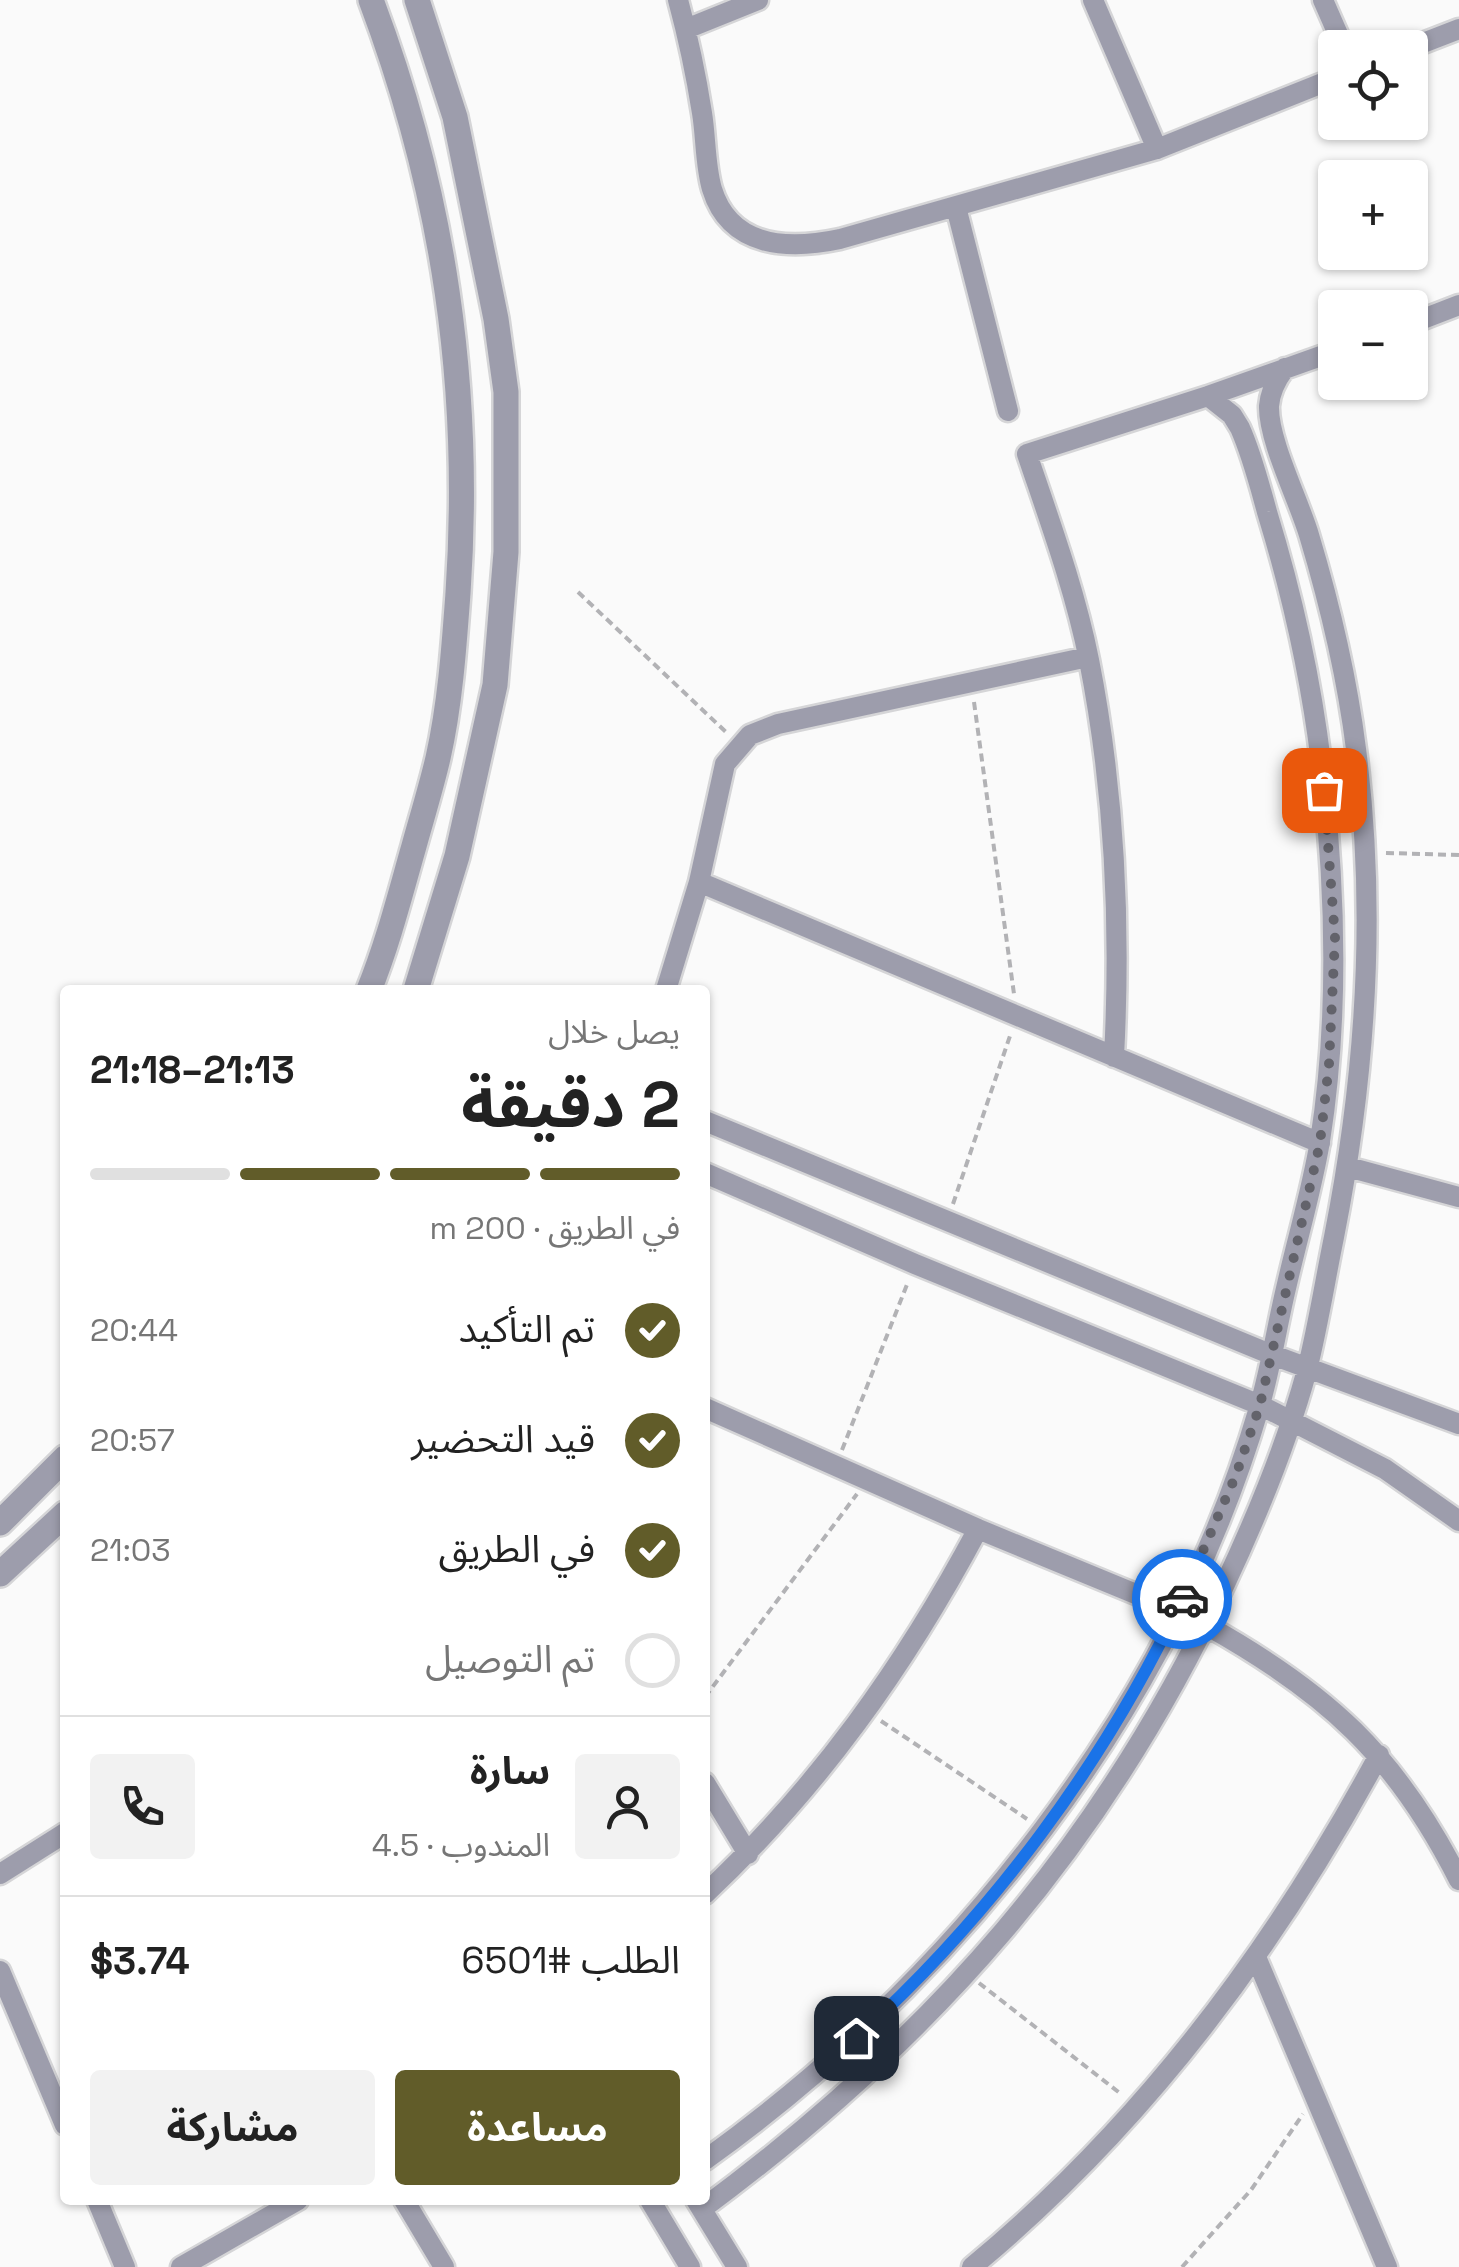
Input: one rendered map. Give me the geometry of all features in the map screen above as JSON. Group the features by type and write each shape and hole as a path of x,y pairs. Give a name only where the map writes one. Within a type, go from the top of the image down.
{"street":[{"path":"371,0 412,123 442,247 459,381 463,510 455,632 438,758 387,946 371,985"},
{"path":"417,0 455,117 496,318 506,392 506,552 494,685 457,856 418,985"},
{"path":"678,0 703,114 712,188 723,210 740,229 775,245 806,246 1157,149 1318,85"},
{"path":"686,29 758,0"},
{"path":"1093,0 1157,149"},
{"path":"1324,0 1336,30"},
{"path":"1428,41 1459,29"},
{"path":"956,207 1008,411"},
{"path":"1428,319 1457,312"},
{"path":"1114,1057 1119,958 1116,859 1106,760 1088,656 1062,557 1026,454 1318,357"},
{"path":"710,2197 841,2100 906,2039 1023,1910 1122,1772 1206,1625 1258,1507 1307,1369 1348,1167 1366,1011 1368,931 1366,853 1356,748 1337,640 1269,405 1271,392 1284,368"},
{"path":"710,2156 814,2075 877,2019 936,1959 1043,1830 1128,1701 1176,1611 1236,1475 1260,1405 1320,1143 1329,1064 1335,938 1314,697 1288,581 1240,428 1232,415 1208,396"},
{"path":"1257,478 1286,468"},
{"path":"668,985 699,882 722,776 739,744 764,728 1088,656"},
{"path":"699,882 1320,1143"},
{"path":"710,1123 1307,1369 1459,1424"},
{"path":"1348,1167 1459,1197"},
{"path":"710,1175 1260,1405 1385,1469 1459,1522"},
{"path":"710,1410 978,1529 1176,1611"},
{"path":"0,1523 60,1463"},
{"path":"0,1574 60,1519"},
{"path":"710,1889 790,1808 867,1712 908,1653 978,1529"},
{"path":"1206,1625 1269,1660 1313,1693 1379,1755 1432,1827 1459,1880"},
{"path":"977,2265 1060,2187 1198,2034 1256,1957 1340,1826 1379,1755"},
{"path":"710,1791 748,1854"},
{"path":"0,1874 60,1837"},
{"path":"1256,1957 1387,2267"},
{"path":"0,1971 60,2113"},
{"path":"99,2205 125,2267"},
{"path":"182,2267 289,2205"},
{"path":"407,2205 444,2267"},
{"path":"653,2205 690,2267"},
{"path":"699,2205 736,2267"}],"path":[{"path":"578,592 739,744"},
{"path":"947,1221 1017,1016 971,682"},
{"path":"1366,853 1459,855"},
{"path":"837,1465 915,1264"},
{"path":"710,1689 868,1478"},
{"path":"867,1712 1043,1830"},
{"path":"968,1974 1136,2106"},
{"path":"1182,2267 1251,2190 1314,2096"}],"way so far":[{"path":"1182,1599 1236,1475 1260,1405 1320,1143 1329,1064 1335,938 1324,790"}],"route":[{"path":"856,2038 936,1959 1043,1830 1136,1686 1182,1599"}]}
